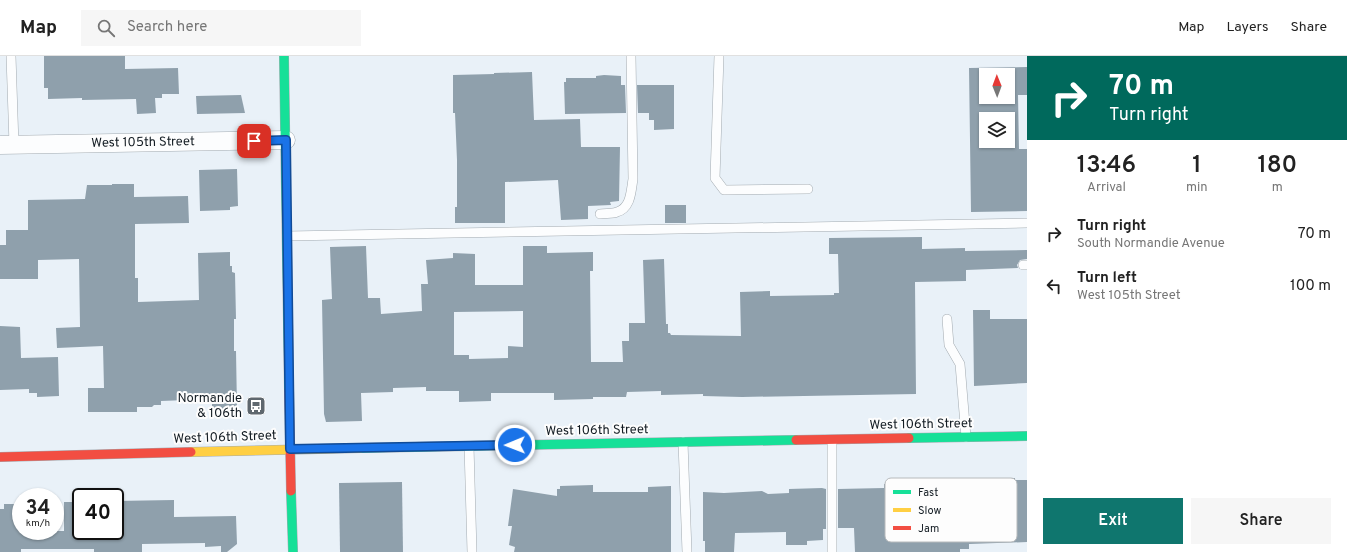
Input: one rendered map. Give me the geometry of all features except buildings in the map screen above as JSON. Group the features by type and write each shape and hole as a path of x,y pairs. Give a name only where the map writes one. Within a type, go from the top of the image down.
{"street":[{"path":"284,56 293,552"},
{"name":"West 105th Street","path":"7,145 286,140"},
{"name":"West 106th Street","path":"0,457 290,449 1027,436"}],"lane":[{"path":"7,145 12,56"},
{"path":"600,214 618,212 627,206 630,197 633,179 631,56"},
{"path":"719,56 715,178 724,190 808,189"},
{"path":"287,236 1027,223"},
{"path":"947,318 949,345 960,364 966,437"},
{"path":"832,440 832,552"},
{"path":"683,442 687,552"},
{"path":"469,446 472,552"}],"traffic: fast":[{"path":"284,56 289,390"},
{"path":"909,438 1027,436"},
{"path":"361,448 796,440"},
{"path":"291,491 293,552"}],"traffic: slow":[{"path":"191,452 361,448"}],"traffic: jam":[{"path":"289,390 291,491"},
{"path":"796,440 909,438"},
{"path":"0,457 191,452"}],"place":[{"name":"Normandie & 106th","path":"256,406"}],"route":[{"path":"254,141 286,140 290,449 515,445"}]}
